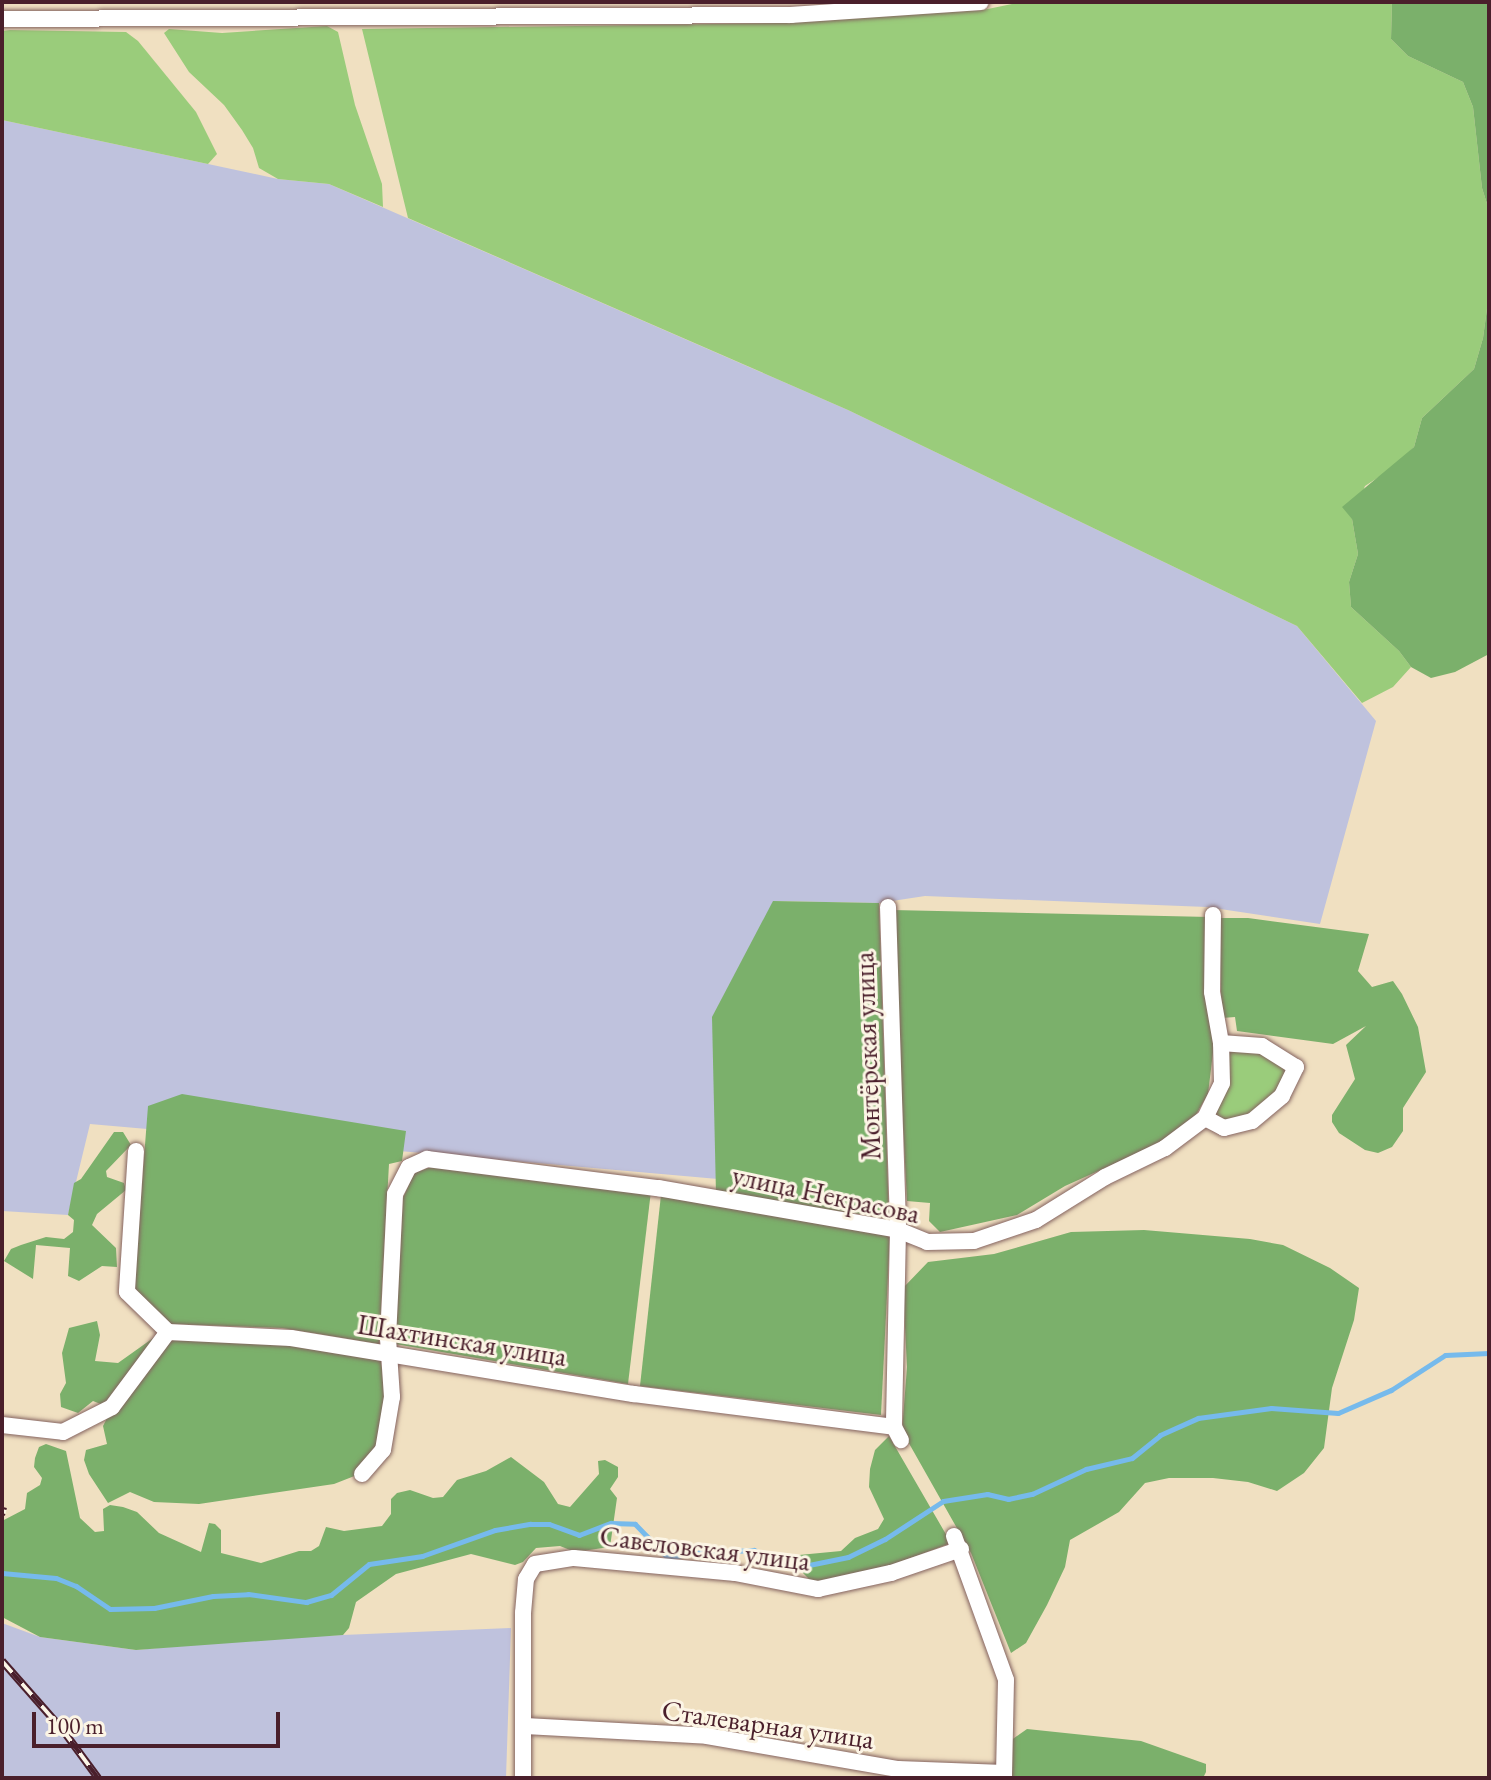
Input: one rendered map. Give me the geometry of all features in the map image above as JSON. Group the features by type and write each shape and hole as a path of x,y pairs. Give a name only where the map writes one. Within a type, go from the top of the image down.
{"street":[{"path":"2,19 655,9 791,15 981,2"},
{"name":"Монтёрская улица","path":"888,907 898,1230 898,1434"},
{"name":"улица Некрасова","path":"388,1356 395,1194 409,1167 427,1159 518,1168 898,1230 927,1242 974,1241 1036,1220 1105,1177 1165,1148 1205,1118 1222,1083 1221,1043 1212,992 1213,915"},
{"path":"1205,1118 1224,1128 1252,1121 1282,1096 1296,1067 1262,1046 1221,1043"},
{"path":"2,1425 63,1432 112,1407 168,1332 127,1292 136,1151"},
{"name":"Шахтинская улица","path":"168,1332 291,1338 388,1356 898,1434"},
{"path":"362,1474 383,1450 392,1397 388,1356"},
{"name":"Савеловская улица","path":"525,1726 523,1613 526,1579 535,1564 574,1558 735,1573 818,1589 891,1573 957,1543 1006,1680 1004,1776"},
{"path":"523,1778 525,1726"},
{"name":"Сталеварная улица","path":"525,1726 707,1736 898,1769 1004,1776"}],"shaded area":[{"path":"2,120 278,179 329,184 848,410 1297,626 1376,721 1320,924 1207,907 925,896 879,903 774,901 718,1179 90,1124 68,1215 2,1211"},
{"path":"2,1623 40,1637 136,1650 271,1638 511,1628 506,1778 2,1778"}],"green space":[{"path":"1022,2 1392,2 1391,39 1408,56 1463,82 1473,107 1482,188 1489,210 1489,294 1483,338 1474,369 1422,418 1414,447 1394,467 1365,486 1352,519 1358,554 1349,582 1351,607 1399,651 1411,667 1393,687 1362,703 1297,626 848,410 408,218 362,29 777,23 983,10"},
{"path":"1392,2 1489,2 1489,210 1482,188 1473,107 1463,82 1408,56 1391,39"},
{"path":"327,26 338,32 355,105 382,184 383,207 329,184 278,179 259,168 253,148 242,130 224,105 189,72 164,33 169,29 222,33"},
{"path":"2,31 126,32 138,41 196,112 217,154 208,164 2,120"},
{"path":"1489,294 1489,654 1455,672 1431,678 1411,667 1399,651 1351,607 1349,582 1358,554 1352,519 1342,507 1414,447 1422,418 1474,369 1483,338"},
{"path":"773,901 879,903 889,1218 716,1194 712,1017"},
{"path":"892,910 1210,917 1214,1044 1208,1094 1194,1118 1156,1145 1065,1186 1017,1215 940,1232 929,1221 930,1203 907,1201"},
{"path":"1218,918 1248,918 1369,934 1358,971 1372,987 1393,981 1402,994 1418,1027 1426,1072 1403,1108 1403,1131 1392,1147 1378,1153 1365,1150 1339,1133 1332,1122 1332,1115 1355,1079 1346,1045 1366,1026 1333,1044 1237,1031 1235,1017 1222,1018"},
{"path":"1224,1048 1261,1050 1291,1068 1278,1094 1251,1118 1223,1125 1212,1116"},
{"path":"182,1094 406,1131 402,1161 389,1164 379,1344 282,1328 169,1324 134,1288 148,1106"},
{"path":"114,1132 123,1132 131,1145 106,1171 107,1177 124,1183 126,1190 97,1214 92,1225 116,1248 117,1267 102,1266 79,1281 68,1276 70,1248 36,1245 33,1279 4,1261 11,1249 46,1237 64,1239 73,1232 74,1220 68,1215 74,1183 81,1179"},
{"path":"437,1165 651,1191 628,1384 395,1344 403,1198 414,1173"},
{"path":"661,1195 890,1235 881,1415 640,1386"},
{"path":"1144,1230 1250,1239 1283,1245 1330,1268 1359,1288 1354,1320 1332,1388 1324,1448 1304,1473 1277,1491 1248,1482 1213,1478 1169,1478 1145,1483 1119,1512 1070,1540 1065,1567 1047,1605 1026,1643 1011,1653 971,1553 902,1431 907,1367 903,1288 928,1262 994,1254 1071,1232"},
{"path":"97,1321 100,1335 95,1361 118,1363 156,1336 280,1340 381,1361 385,1396 376,1448 357,1475 334,1484 199,1504 154,1502 130,1492 108,1503 89,1474 84,1460 86,1450 107,1444 103,1426 108,1416 103,1405 93,1401 78,1413 61,1407 60,1394 66,1383 62,1353 69,1328"},
{"path":"889,1436 951,1543 887,1567 813,1583 802,1572 799,1555 841,1551 855,1538 878,1529 884,1519 869,1487 870,1469 875,1450"},
{"path":"46,1444 66,1451 80,1518 95,1532 104,1531 103,1509 110,1505 123,1507 137,1512 159,1533 201,1552 209,1523 215,1524 221,1530 221,1553 261,1563 299,1551 311,1551 319,1546 326,1527 344,1531 382,1526 391,1514 391,1499 397,1493 410,1490 433,1498 443,1497 457,1480 486,1471 511,1457 544,1482 558,1504 570,1507 599,1474 598,1461 605,1460 618,1467 618,1477 610,1489 617,1498 610,1547 575,1552 560,1546 536,1548 523,1562 515,1565 471,1554 396,1574 356,1602 349,1628 343,1635 136,1650 40,1637 2,1617 2,1521 25,1509 27,1493 40,1485 42,1478 34,1467 35,1458 39,1447"},
{"path":"1027,1729 1141,1741 1206,1764 1206,1772 1203,1778 1011,1778 1010,1741"}],"waterway":[{"path":"2,1573 56,1578 76,1586 110,1609 154,1608 213,1596 248,1594 306,1602 331,1595 369,1564 422,1556 495,1530 549,1524 579,1535 611,1523 635,1524 668,1558 692,1553 754,1550 770,1561 804,1566 848,1557 885,1539 943,1501 987,1494 1008,1499 1032,1494 1086,1469 1132,1458 1160,1435 1198,1418 1271,1408 1338,1413 1391,1390 1445,1355 1489,1353"}],"railway":[{"path":"2,1511 6,1512"},
{"path":"2,1661 62,1729 98,1778"}]}
